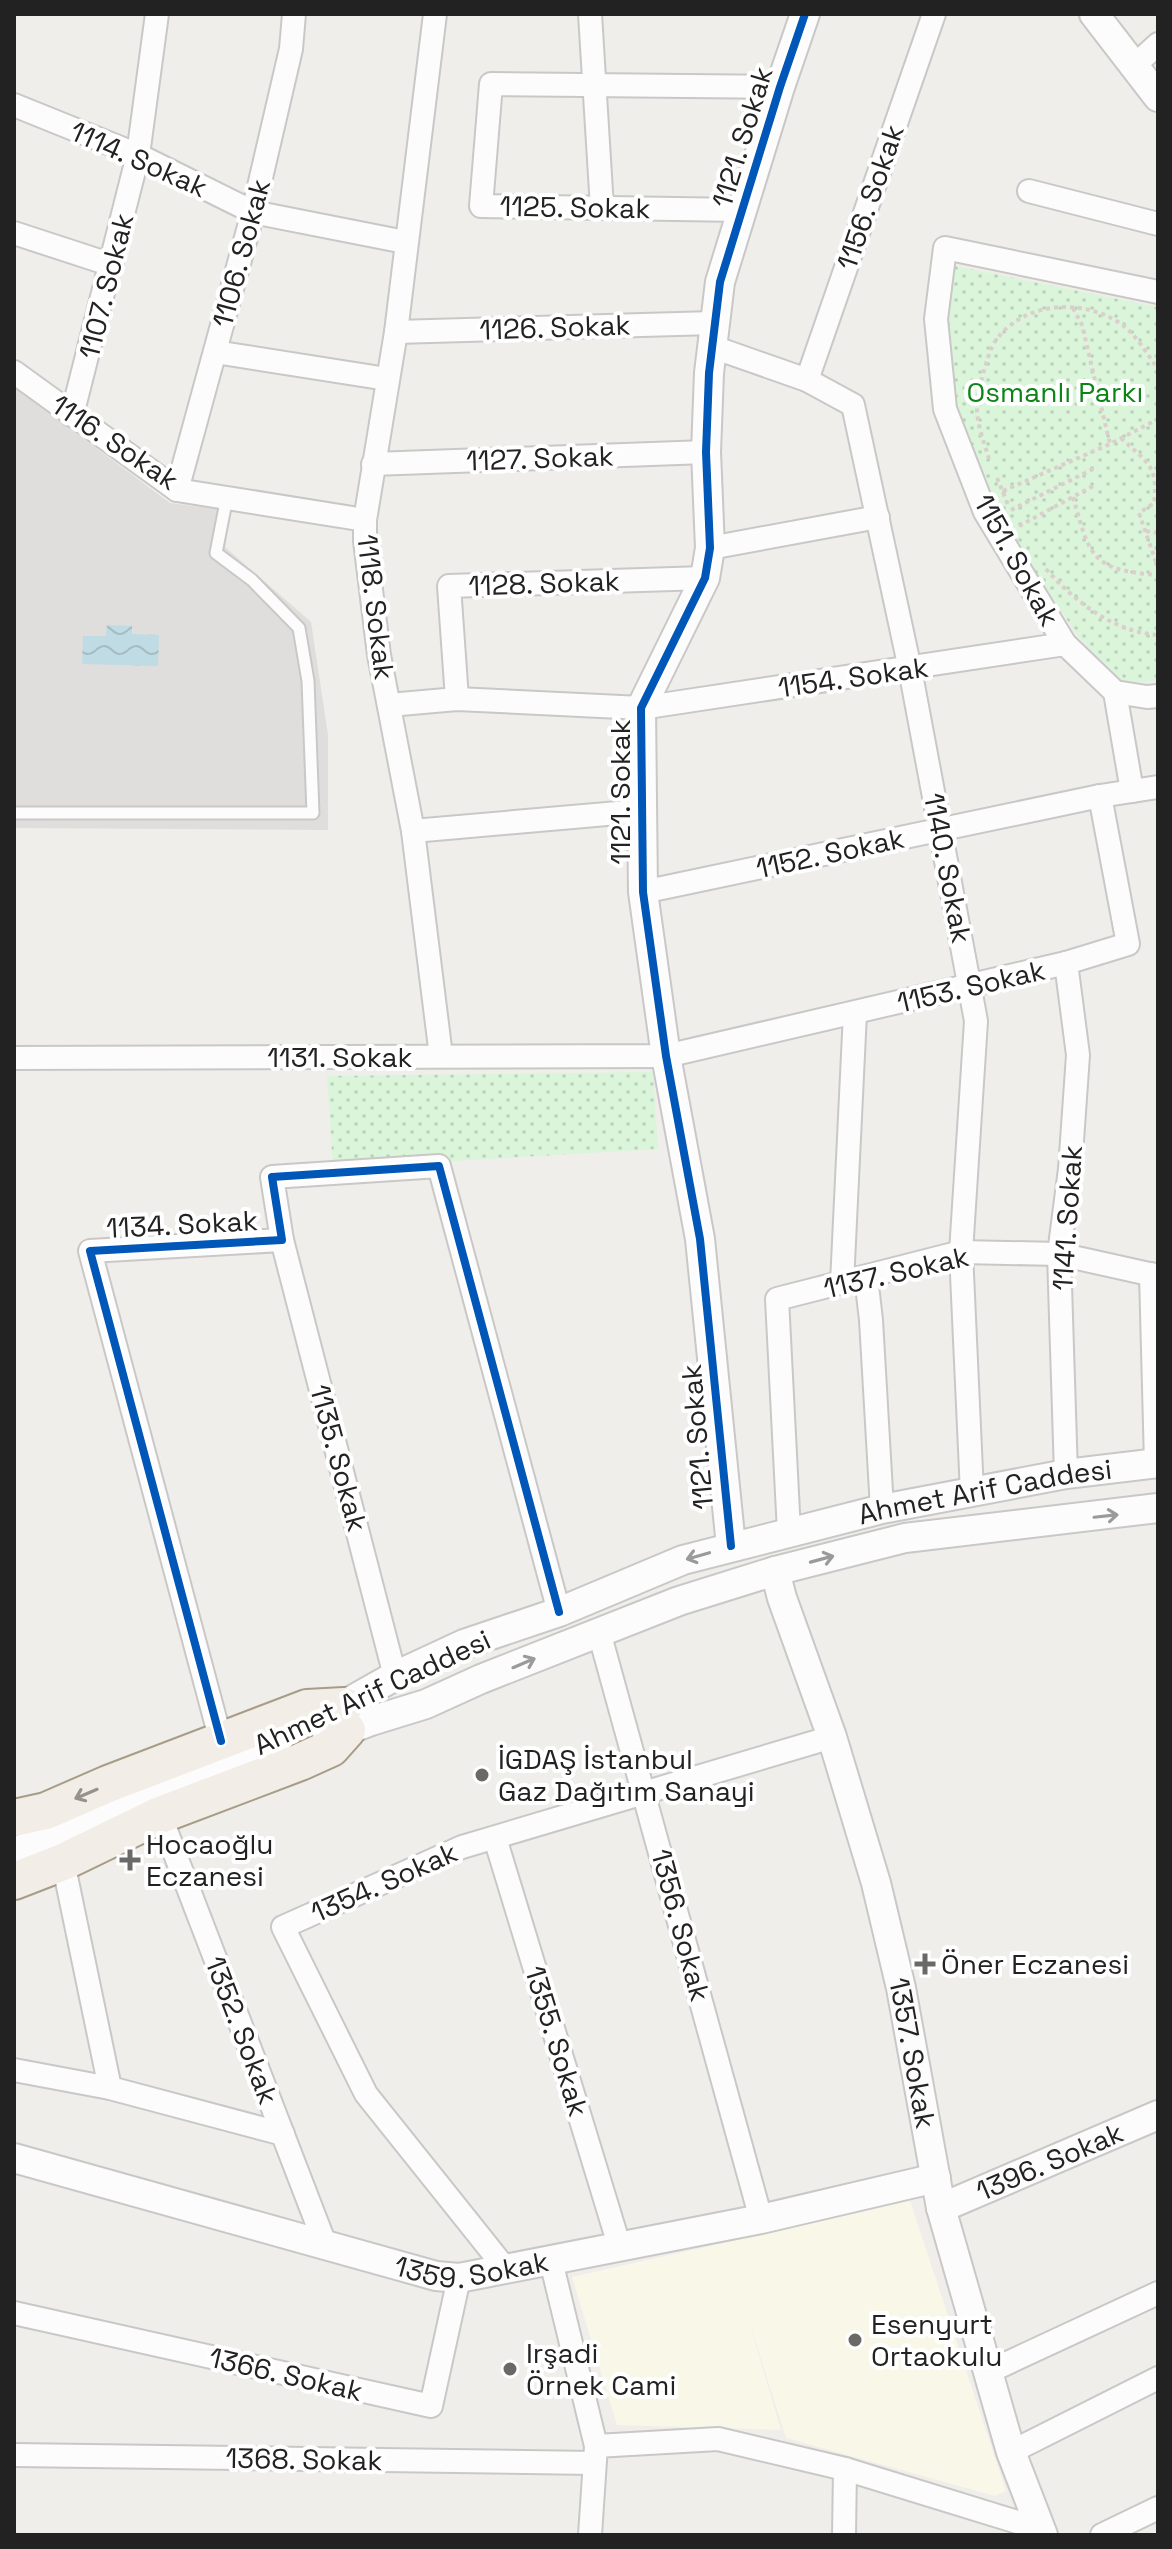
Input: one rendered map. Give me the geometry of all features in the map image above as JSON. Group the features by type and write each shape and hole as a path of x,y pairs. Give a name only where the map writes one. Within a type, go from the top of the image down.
{"main road":[{"path":"14,1818 46,1811 307,1708 345,1718 331,1748 160,1815 63,1862 14,1881"}],"street":[{"name":"1107. Sokak","path":"72,415 138,155 157,14"},
{"name":"1106. Sokak","path":"177,490 253,212 291,49 294,14"},
{"name":"1118. Sokak","path":"435,14 396,332 373,464 365,541 379,655 413,831 441,1056"},
{"path":"590,14 602,208"},
{"name":"1121. Sokak","path":"731,1546 700,1239 666,1056 643,892 641,708 705,578 710,548 706,452 712,334 720,282 805,14"},
{"name":"1156. Sokak","path":"807,380 934,14"},
{"path":"1094,14 1158,97"},
{"path":"1134,66 1158,44"},
{"name":"1125. Sokak","path":"594,85 491,84 481,206 743,210"},
{"path":"594,85 780,87"},
{"name":"1114. Sokak","path":"14,105 138,155 253,212 405,242"},
{"path":"1029,191 1158,224"},
{"path":"14,233 112,265"},
{"name":"1151. Sokak","path":"1115,692 1065,644 985,512 945,409 936,319 942,257 945,248 1158,292"},
{"name":"1126. Sokak","path":"396,332 712,334"},
{"name":"1140. Sokak","path":"712,334 853,405 910,669 976,1021 961,1252 972,1493"},
{"path":"215,352 387,379"},
{"name":"1116. Sokak","path":"14,372 177,490 365,520"},
{"name":"1127. Sokak","path":"373,464 706,452"},
{"path":"710,548 878,517"},
{"name":"1128. Sokak","path":"457,699 449,586 705,578"},
{"name":"1154. Sokak","path":"389,705 457,699 641,708 1065,644"},
{"path":"1132,791 1115,692 1158,696"},
{"name":"1152. Sokak","path":"643,892 1100,796 1158,787"},
{"name":"1153. Sokak","path":"666,1056 1066,963 1128,944 1100,796"},
{"path":"413,831 641,811"},
{"name":"1141. Sokak","path":"1066,963 1078,1055 1070,1169 1059,1254 1066,1474"},
{"path":"842,1283 855,1013"},
{"name":"1131. Sokak","path":"14,1058 666,1056"},
{"name":"1134. Sokak","path":"221,1741 90,1251 282,1240 272,1177 439,1166 559,1612"},
{"name":"1135. Sokak","path":"282,1240 395,1676"},
{"name":"1137. Sokak","path":"789,1532 777,1299 961,1252 1059,1254 1154,1275"},
{"path":"1154,1275 1157,1463"},
{"path":"866,1277 882,1509"},
{"name":"Ahmet Arif Caddesi","path":"14,1868 345,1718 395,1676 464,1644 559,1612 683,1560 882,1509 1066,1474 1157,1463"},
{"path":"1036,1523 1063,1503 1067,1495 1066,1474"},
{"name":"Ahmet Arif Caddesi","path":"14,1852 311,1723 426,1704 481,1679 679,1601 775,1571 905,1538 1158,1508"},
{"name":"1357. Sokak","path":"775,1571 832,1737 883,1913 901,1988 941,2208 1011,2452 1041,2532"},
{"name":"1356. Sokak","path":"599,1632 761,2219"},
{"path":"464,1644 453,1655 452,1662 459,1678 464,1681 481,1679"},
{"name":"1354. Sokak","path":"505,2268 366,2094 283,1927 462,1847 832,1737"},
{"name":"1352. Sokak","path":"160,1815 325,2244"},
{"name":"1355. Sokak","path":"495,1838 619,2245"},
{"path":"63,1862 110,2088"},
{"path":"14,2070 110,2088 283,2134"},
{"name":"1396. Sokak","path":"941,2208 1158,2115"},
{"name":"1359. Sokak","path":"14,2158 436,2276 459,2278 761,2219 936,2178"},
{"path":"551,2261 595,2454 590,2535"},
{"name":"1366. Sokak","path":"14,2313 431,2406 459,2278"},
{"path":"988,2372 1158,2293"},
{"path":"1011,2452 1158,2378"},
{"name":"1368. Sokak","path":"14,2455 595,2454 718,2439 845,2469 1041,2532"},
{"path":"844,2535 845,2469"},
{"path":"1102,2535 1158,2508"}],"lane":[{"path":"14,813 313,813 308,681 299,628 252,580 216,553 227,497"}],"path":[{"path":"1025,537 992,468 977,407 995,341 1020,318 1049,306 1090,309 1120,323 1158,369"},
{"path":"1073,308 1082,325 1110,444"},
{"path":"1003,491 1110,444 1158,419"},
{"path":"1121,438 1154,472 1157,483 1154,503 1139,513 1158,568"},
{"path":"1011,510 1097,467"},
{"path":"1019,526 1095,485"},
{"path":"1073,497 1086,542 1101,563 1133,573 1158,575"},
{"path":"1146,531 1158,533"},
{"path":"1044,567 1059,583 1112,623 1138,633 1158,635"}],"shaded area":[{"path":"14,387 170,503 231,511 225,547 311,622 328,735 328,830 14,828"},
{"name":"Esenyurt Ortaokulu","path":"910,2201 1006,2491 995,2496 786,2438 747,2315 781,2430 617,2425 572,2277"}],"green space":[{"name":"Osmanlı Parkı","path":"951,265 1158,307 1158,680 1121,685 1077,635 980,487 948,402 947,306"},
{"path":"653,1072 658,1149 333,1168 327,1076"}],"water":[{"path":"107,625 132,626 132,634 159,635 158,666 82,664 83,636 106,636"}],"cycle path":[{"path":"731,1546 700,1239 666,1056 643,892 641,708 705,578 710,548 706,452 709,373 720,282 805,14"},
{"path":"221,1741 90,1251 282,1240 272,1177 439,1166 559,1612"}],"place":[{"name":"İGDAŞ İstanbul Gaz Dağıtım Sanayi","path":"482,1775"},
{"name":"Hocaoğlu Eczanesi","path":"130,1860"},
{"name":"Öner Eczanesi","path":"925,1964"},
{"name":"Esenyurt Ortaokulu","path":"855,2340"},
{"name":"Irşadi Örnek Cami","path":"510,2369"}]}
